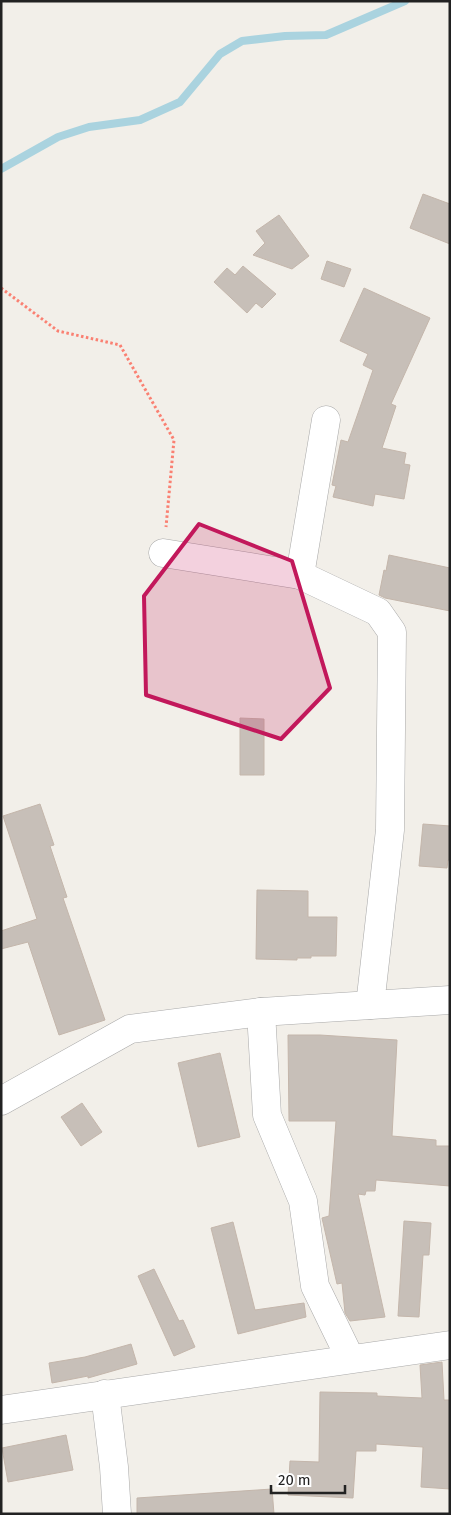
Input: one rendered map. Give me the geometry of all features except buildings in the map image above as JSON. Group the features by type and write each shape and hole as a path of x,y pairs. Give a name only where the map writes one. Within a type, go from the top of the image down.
{"street":[{"path":"300,576 326,420"},
{"path":"163,553 300,576 378,612 392,632 390,830 370,1005"},
{"path":"1,1101 130,1029 261,1012 450,1000"},
{"path":"261,1012 266,1115 303,1201 315,1286 350,1358"},
{"path":"1,1410 450,1345"},
{"path":"105,1394 114,1467 117,1514"}],"path":[{"path":"1,288 58,331 120,345 174,440 163,553"}],"highlighted area":[{"path":"199,524 292,561 330,688 281,739 146,695 144,596"}],"waterway":[{"path":"1,169 58,137 89,127 140,120 180,102 220,54 242,41 285,36 326,35 405,1"}]}
